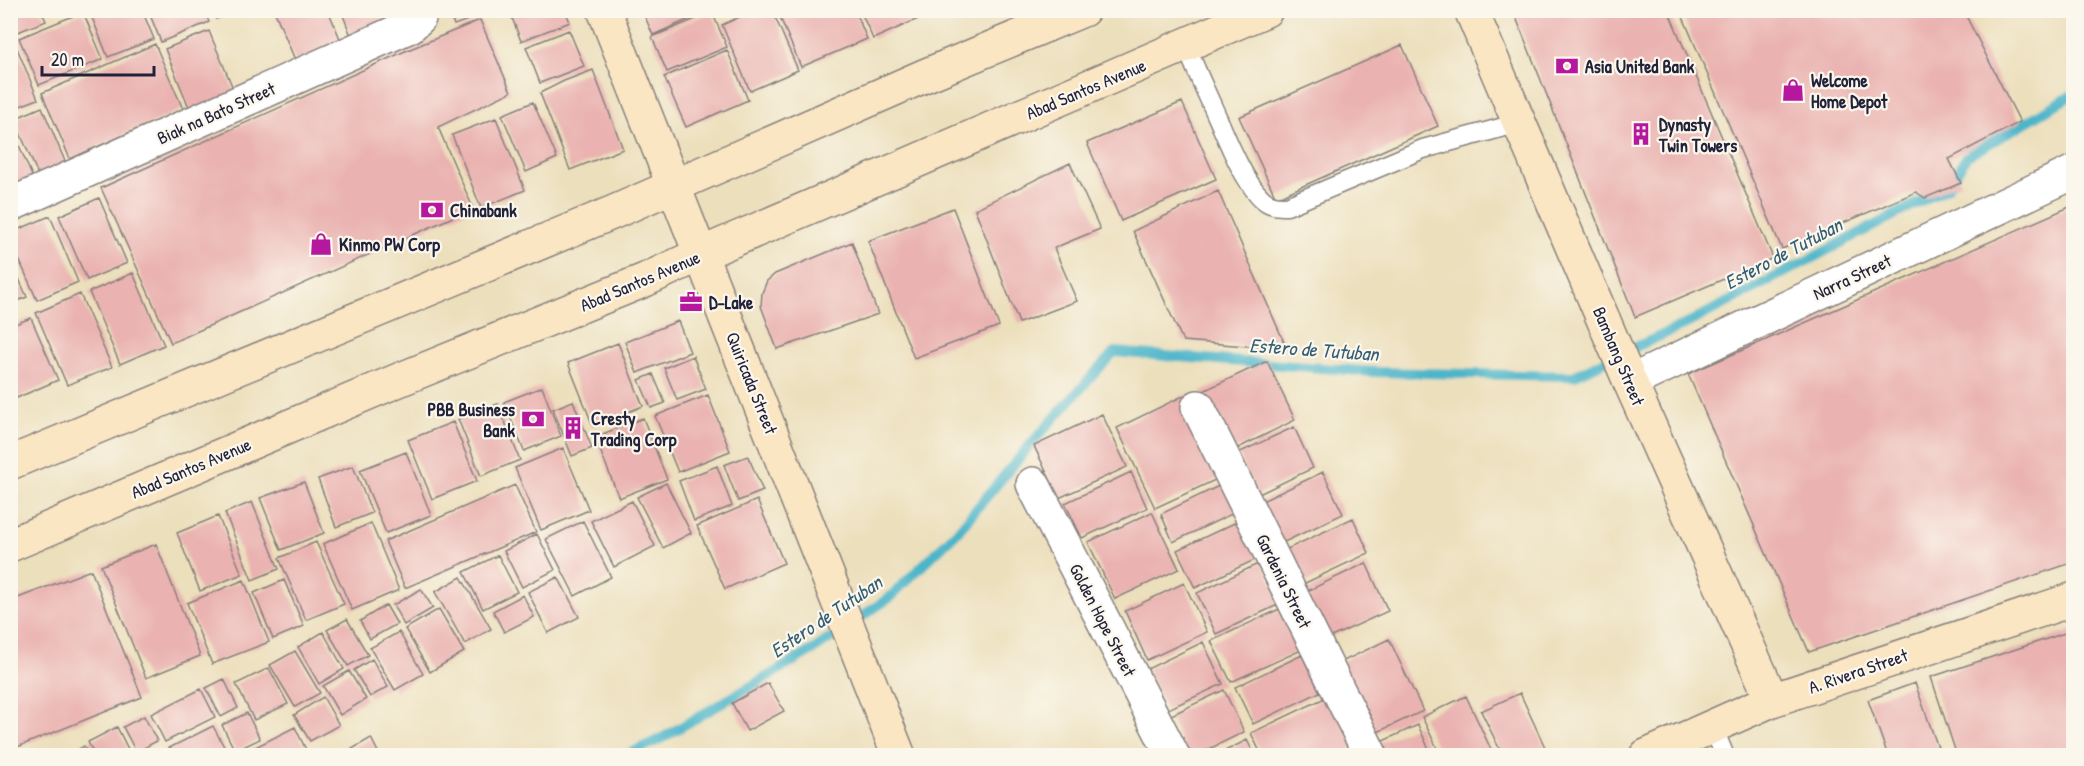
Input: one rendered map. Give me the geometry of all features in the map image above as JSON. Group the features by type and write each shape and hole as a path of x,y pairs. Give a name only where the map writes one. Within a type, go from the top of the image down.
{"main road":[{"name":"Quiricada Street","path":"604,10 899,756"},
{"path":"10,463 674,186 913,81 1083,10"},
{"name":"Abad Santos Avenue","path":"10,545 401,379 645,280 1266,10"},
{"name":"Bambang Street","path":"1471,10 1620,359 1772,700"},
{"name":"A. Rivera Street","path":"1646,756 1772,700 2073,599"}],"street":[{"name":"Biak na Bato Street","path":"10,205 411,26 419,14"},
{"name":"Narra Street","path":"1620,359 2073,172"},
{"name":"Gardenia Street","path":"1198,407 1371,756"},
{"name":"Golden Hope Street","path":"1033,484 1173,756"}],"lane":[{"path":"1186,45 1234,153 1254,188 1272,206 1287,206 1423,149 1519,123"},
{"path":"1712,725 1725,756"}],"building":[{"path":"10,10 41,10 46,21 15,33 10,22"},
{"path":"89,10 142,10 154,39 108,57"},
{"path":"148,10 204,10 209,22 161,42"},
{"path":"213,10 236,10 236,11 216,19"},
{"path":"274,10 328,10 344,48 298,67"},
{"path":"341,10 398,10 402,21 353,41"},
{"path":"448,10 493,10 493,11 454,25"},
{"path":"509,10 565,10 570,22 521,41"},
{"path":"642,10 710,10 653,35"},
{"path":"755,10 772,10 798,70 750,91 722,25"},
{"path":"777,10 855,10 867,39 801,67"},
{"path":"860,10 925,10 927,15 873,39"},
{"name":"Dynasty Twin Towers","path":"1513,10 1668,10 1773,258 1635,317"},
{"name":"Welcome Home Depot","path":"1680,10 1963,10 2020,122 1949,159 1961,183 1925,198 1916,192 1782,249"},
{"path":"83,12 103,59 39,85 19,38"},
{"path":"712,12 727,47 667,72 652,37"},
{"path":"480,20 511,92 438,127 473,208 171,343 101,188 403,52"},
{"path":"569,30 584,66 540,83 526,47"},
{"path":"209,31 235,93 191,112 165,49"},
{"path":"155,44 183,109 70,159 42,93"},
{"path":"1402,45 1438,126 1276,198 1239,117"},
{"path":"17,48 38,99 10,110 10,50"},
{"path":"727,50 748,100 686,127 664,77"},
{"path":"593,70 623,149 570,170 540,93"},
{"path":"533,102 557,158 526,172 502,115"},
{"path":"1182,102 1216,179 1121,221 1087,143"},
{"path":"42,107 67,166 39,177 14,119"},
{"path":"496,118 525,190 481,208 452,135"},
{"path":"10,124 35,183 10,193"},
{"path":"1070,163 1100,229 1054,248 1077,301 1019,323 975,209"},
{"path":"1218,191 1287,349 1183,341 1133,231"},
{"path":"99,198 127,263 87,280 59,216"},
{"path":"2074,205 2074,562 1809,652 1688,374"},
{"path":"953,208 999,326 914,358 868,241"},
{"path":"50,216 78,282 37,300 10,239 10,233"},
{"path":"852,242 878,314 777,349 761,306 762,293 767,281 775,274"},
{"path":"10,258 27,297 10,304"},
{"path":"133,273 164,345 120,364 89,292"},
{"path":"80,294 112,367 67,385 36,313"},
{"path":"31,318 58,380 12,400 10,326"},
{"path":"678,321 690,352 637,373 625,342"},
{"path":"618,343 643,406 593,426 568,363"},
{"path":"693,356 706,389 677,400 664,368"},
{"path":"1267,361 1295,420 1230,452 1201,392"},
{"path":"653,374 665,403 651,408 639,380"},
{"name":"PBB Business Bank","path":"542,387 561,436 524,451 504,402"},
{"path":"1187,394 1226,475 1155,508 1117,428"},
{"path":"708,395 730,451 678,472 655,416"},
{"name":"Cresty Trading Corp","path":"573,401 592,448 572,456 553,409"},
{"path":"498,404 520,460 481,476 458,419"},
{"path":"1102,414 1127,467 1059,498 1034,446"},
{"path":"643,418 667,479 619,498 595,437"},
{"path":"453,422 477,481 432,499 408,440"},
{"path":"1294,427 1313,468 1257,495 1238,453"},
{"path":"563,448 589,510 541,530 515,468"},
{"path":"406,452 431,515 386,533 360,470"},
{"path":"748,456 763,491 738,501 724,465"},
{"path":"353,466 372,513 336,527 318,479"},
{"path":"717,466 732,506 694,521 679,481"},
{"path":"1131,472 1147,508 1082,538 1065,503"},
{"path":"1323,472 1343,514 1280,544 1260,502"},
{"path":"304,482 324,533 281,550 260,498"},
{"path":"1227,482 1240,510 1173,542 1161,514"},
{"path":"666,483 691,533 663,548 637,497"},
{"path":"515,485 536,532 405,588 385,541"},
{"path":"757,500 784,563 725,589 697,526"},
{"path":"632,501 655,546 614,567 591,521"},
{"path":"252,502 279,569 252,580 225,513"},
{"path":"1152,512 1179,569 1115,599 1088,542"},
{"path":"218,516 242,574 200,591 177,533"},
{"path":"1245,518 1263,556 1195,588 1177,550"},
{"path":"1353,518 1369,553 1301,585 1285,550"},
{"path":"583,521 611,577 575,596 546,539"},
{"path":"371,523 399,590 352,610 323,544"},
{"path":"537,534 555,570 522,587 504,551"},
{"path":"316,542 344,604 306,620 279,558"},
{"path":"156,544 200,656 146,678 101,566"},
{"path":"498,555 517,592 483,609 464,572"},
{"path":"1262,562 1282,603 1216,634 1197,593"},
{"path":"1366,563 1388,611 1327,639 1305,592"},
{"path":"91,570 142,697 10,750 10,601"},
{"path":"461,577 491,629 465,644 435,592"},
{"path":"558,577 579,617 548,633 528,592"},
{"path":"244,580 269,642 212,664 187,603"},
{"path":"284,580 304,626 273,639 254,593"},
{"path":"1184,583 1207,632 1147,660 1125,611"},
{"path":"421,589 433,608 404,625 393,605"},
{"path":"523,595 534,617 504,632 493,611"},
{"path":"386,605 397,624 370,639 360,621"},
{"path":"1288,605 1308,647 1231,682 1211,641"},
{"path":"439,609 464,652 430,672 405,629"},
{"path":"347,619 368,655 348,666 327,630"},
{"path":"2074,630 2074,756 1957,756 1931,677"},
{"path":"323,632 344,669 319,684 298,647"},
{"path":"399,632 423,674 395,690 370,648"},
{"path":"1389,639 1423,711 1369,736 1335,665"},
{"path":"1203,642 1223,684 1166,710 1147,669"},
{"path":"295,651 320,693 295,707 270,665"},
{"path":"1302,655 1320,692 1253,724 1235,687"},
{"path":"372,659 388,687 370,697 354,670"},
{"path":"269,668 288,704 254,720 236,684"},
{"path":"349,671 366,699 340,715 323,686"},
{"path":"224,679 238,708 221,717 206,688"},
{"path":"768,683 784,711 747,731 732,703"},
{"path":"1915,683 1941,756 1888,756 1868,700"},
{"path":"201,689 215,717 165,742 151,714"},
{"path":"1224,690 1244,732 1195,756 1188,756 1169,716"},
{"path":"1520,693 1549,756 1503,756 1481,711"},
{"path":"1329,696 1354,748 1337,756 1262,756 1251,733"},
{"path":"1466,696 1494,756 1441,756 1422,717"},
{"path":"323,697 339,725 310,741 294,715"},
{"path":"247,713 260,739 235,751 222,725"},
{"path":"144,716 157,741 136,752 123,727"},
{"path":"1418,725 1432,756 1379,756 1374,745"},
{"path":"213,726 229,756 173,756 169,748"},
{"path":"117,727 130,753 124,756 95,756 88,742"},
{"path":"295,727 309,756 238,756"},
{"path":"371,738 380,756 340,756"},
{"path":"1247,740 1255,756 1215,756"},
{"path":"84,746 89,756 66,756"}],"waterway":[{"name":"Estero de Tutuban","path":"625,756 664,737 816,648 889,598 957,532 1029,446 1114,352 1375,372 1573,376 1686,324 1948,187 1966,157 2074,94"}],"place":[{"name":"Asia United Bank","path":"1567,66"},
{"name":"Welcome Home Depot","path":"1793,90"},
{"name":"Dynasty Twin Towers","path":"1641,134"},
{"name":"Chinabank","path":"432,210"},
{"name":"Kinmo PW Corp","path":"321,244"},
{"name":"D-Lake","path":"691,302"},
{"name":"PBB Business Bank","path":"533,419"},
{"name":"Cresty Trading Corp","path":"573,428"}]}
